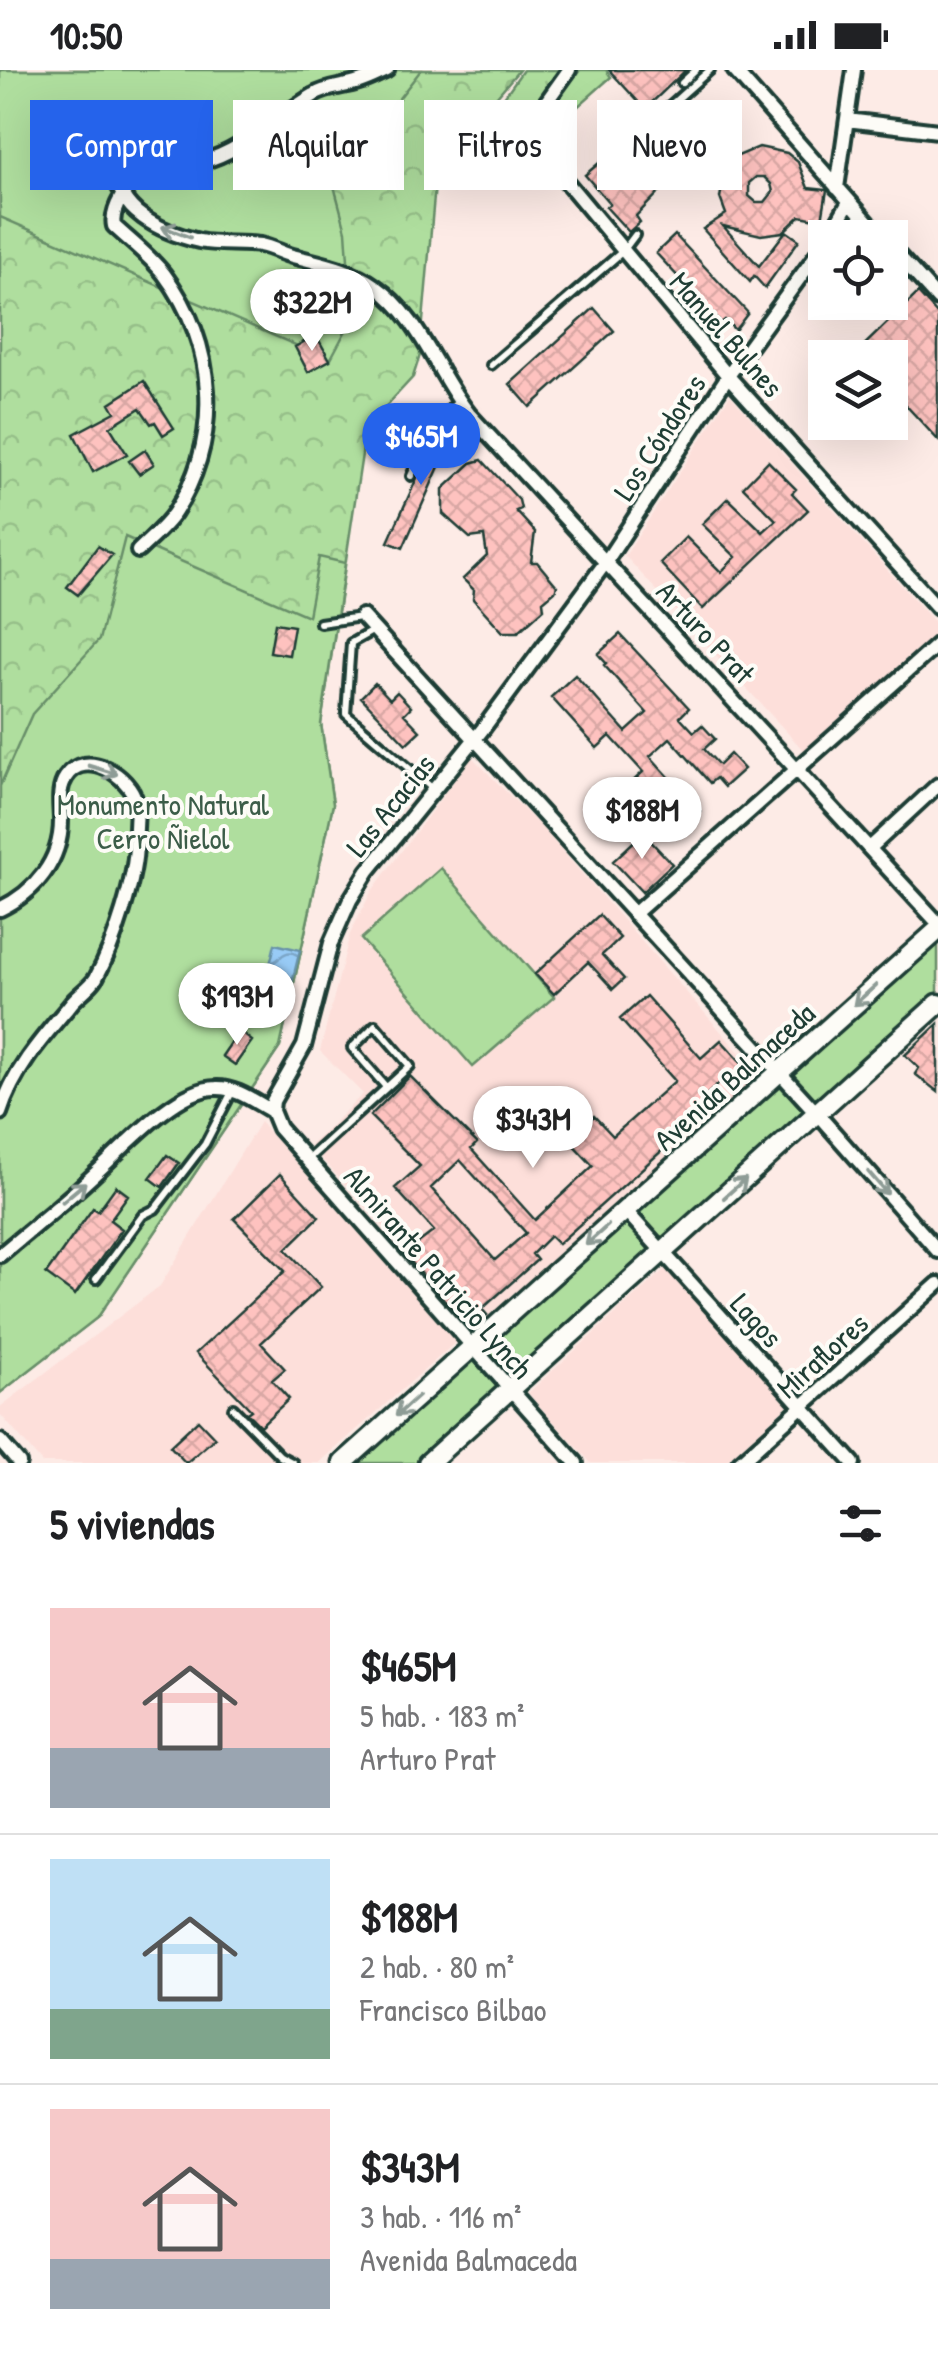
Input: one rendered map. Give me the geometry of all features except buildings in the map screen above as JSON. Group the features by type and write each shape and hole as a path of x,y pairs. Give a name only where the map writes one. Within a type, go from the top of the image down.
{"main road":[{"name":"Avenida Balmaceda","path":"343,1463 938,926"},
{"path":"428,1463 938,1004"}],"street":[{"path":"138,551 173,515 196,473 204,438 208,370 192,319 160,269 114,226 114,212 143,170 201,162 239,144 318,92 360,82 388,70"},
{"name":"Manuel Bulnes","path":"568,70 525,132 623,251 639,263 728,376 938,608"},
{"path":"734,70 742,88 866,220"},
{"path":"837,188 854,70"},
{"path":"847,120 938,131"},
{"path":"120,190 122,198"},
{"name":"Arturo Prat","path":"122,198 139,215 182,235 210,242 263,246 321,262 371,282 407,313 459,401 938,926"},
{"name":"Los Cóndores","path":"844,220 854,207"},
{"path":"908,266 938,299"},
{"name":"Los Cóndores","path":"607,562 728,376 808,267"},
{"name":"Las Acacias","path":"272,1111 277,1093 304,1046 332,943 350,900 607,562"},
{"path":"362,616 818,1114 938,1251"},
{"path":"634,914 938,644"},
{"path":"0,910 30,890 54,861 61,835 60,787 68,773 88,765 120,776 136,803 136,858 124,908 95,980 32,1050 0,1112"},
{"path":"870,848 938,785"},
{"path":"0,1255 98,1172 144,1126 202,1090 233,1090 272,1111"},
{"name":"Almirante Patricio Lynch","path":"272,1111 274,1121 576,1463"},
{"name":"Lagos","path":"625,1210 853,1463"},
{"name":"Miraflores","path":"739,1463 938,1284"},
{"path":"0,1442 19,1463"}],"lane":[{"path":"682,83 696,70"},
{"path":"676,100 710,70"},
{"path":"491,365 623,251 634,235"},
{"path":"411,476 436,422 459,401"},
{"path":"320,623 362,616"},
{"path":"374,630 351,642 346,714 434,790"},
{"path":"308,1160 410,1066 375,1025 352,1048 386,1087"},
{"path":"96,1279 143,1215 155,1209 205,1144 233,1090"},
{"path":"233,1408 280,1456 293,1463"}],"shaded area":[{"path":"730,395 938,626 938,631 806,753 625,556"},
{"path":"472,757 541,827 761,1077 470,1341 396,1257 404,1249 310,1146 363,1094 320,1051 350,934 371,892"},
{"path":"260,1122 456,1342 319,1463 42,1463 0,1414 0,1407 160,1286"},
{"path":"667,1267 790,1403 724,1463 591,1463 528,1393"}],"green space":[{"path":"0,70 519,70 494,100 424,100 424,190 435,190 420,355 413,377 366,428 321,724 333,804 280,1047 98,1317 0,1393"},
{"path":"0,70 421,70 398,100 233,100 233,190 335,190 346,231 352,319 330,360 0,217"},
{"path":"523,70 560,70 539,100 501,100"},
{"path":"580,70 606,70 611,77 577,107 577,100 558,100"},
{"name":"Monumento Natural Cerro Ñielol","path":"125,537 308,616 319,557 345,563 321,724 333,804 280,1047 98,1317 0,1393 0,786 32,714 99,640"},
{"path":"441,868 554,997 473,1067 361,939"},
{"path":"934,939 938,943 938,999 818,1109 784,1072"},
{"path":"778,1080 810,1114 664,1246 632,1211"},
{"path":"624,1221 653,1253 510,1380 481,1349"},
{"path":"471,1358 500,1390 420,1463 354,1463"}],"water":[{"path":"275,944 300,950 286,1007 261,1001"}]}
